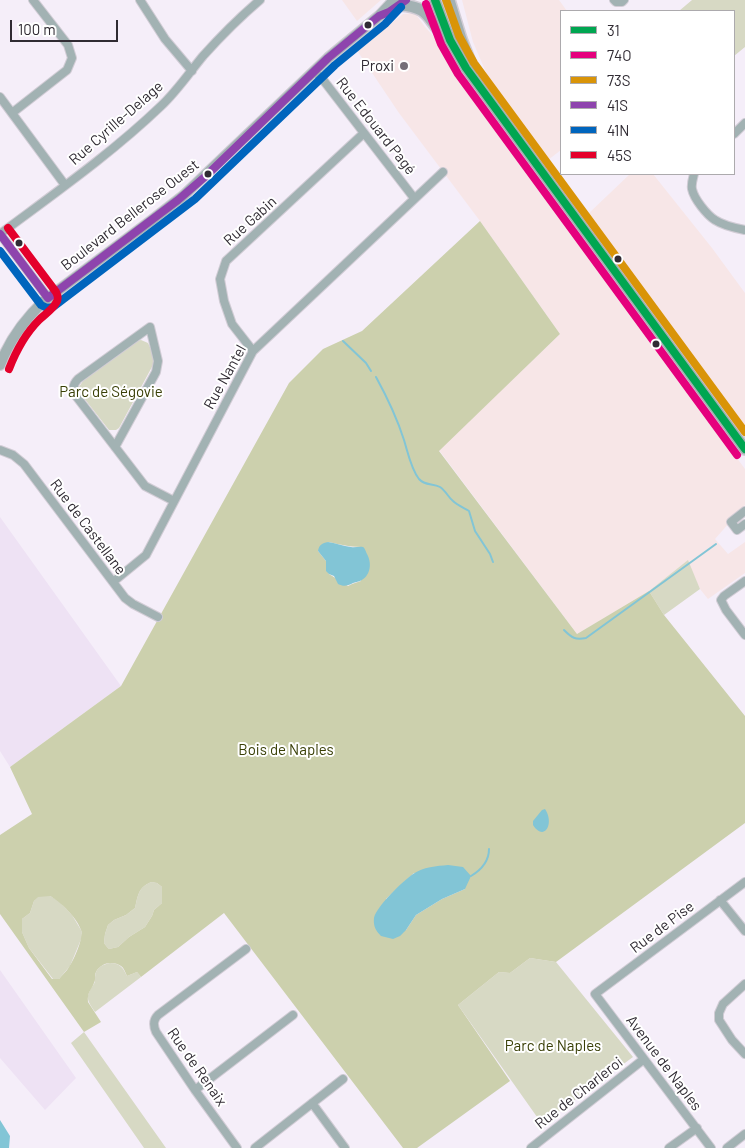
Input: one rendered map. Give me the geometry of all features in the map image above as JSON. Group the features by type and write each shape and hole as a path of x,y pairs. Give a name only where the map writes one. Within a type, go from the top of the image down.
{"main road":[{"path":"435,0 450,40 462,62 745,449"},
{"path":"449,0 471,66 486,96"},
{"path":"454,0 455,20"},
{"path":"400,2 424,11 439,31 450,40"}],"street":[{"path":"12,113 67,70 72,58 68,45 33,0"},
{"path":"140,0 165,39 192,70"},
{"name":"Rue Cyrille-Delage","path":"0,234 127,137 162,104 204,56 260,0"},
{"path":"614,0 616,2 624,0"},
{"name":"Boulevard Bellerose Ouest","path":"0,365 5,352 19,329 48,298 183,196 341,46 400,2"},
{"name":"Rue Edouard Pagé","path":"314,71 414,198"},
{"path":"0,97 65,185"},
{"path":"735,133 745,124"},
{"name":"Rue Gabin","path":"253,350 232,324 224,301 220,279 226,261 364,133"},
{"name":"Rue Nantel","path":"113,582 146,555 253,350 443,172"},
{"path":"694,175 692,188 705,211 723,224 745,230"},
{"path":"0,234 48,298"},
{"path":"115,446 156,372 158,361 150,327 83,375 74,384 74,390 75,394 145,486 174,501"},
{"name":"Rue de Castellane","path":"0,450 13,455 24,464 127,600 158,617"},
{"path":"745,511 731,522 737,530 745,524"},
{"path":"745,580 722,599 722,604 745,635"},
{"name":"Rue de Pise","path":"595,994 745,882"},
{"path":"720,900 745,931"},
{"name":"Rue de Renaix","path":"237,1148 156,1032 154,1021 158,1015 246,949"},
{"path":"745,984 723,1004 718,1013 719,1020 732,1040 745,1054"},
{"name":"Avenue de Naples","path":"595,994 711,1148"},
{"path":"195,1090 293,1015"},
{"name":"Rue de Charleroi","path":"531,1148 644,1059"},
{"path":"255,1148 343,1078"},
{"path":"312,1103 346,1148"},
{"path":"670,1148 696,1128"},
{"path":"727,1148 745,1134"}],"shaded area":[{"path":"342,0 381,0 357,21"},
{"path":"462,0 559,0 566,10 560,10 560,151 548,160 488,77 473,42"},
{"path":"415,13 440,43 461,84 745,469 745,505 715,539 728,554 745,542 745,573 708,599 700,589 687,561 649,591 577,634 439,450 560,334 480,221 399,113 354,46 378,33 403,14"},
{"path":"629,175 654,175 745,293 745,430 588,214"},
{"path":"0,517 121,686 10,767 0,751"},
{"path":"0,970 76,1078 45,1110 0,1058"}],"green space":[{"path":"692,0 745,0 745,47 735,55 735,10 680,10"},
{"name":"Bois de Naples","path":"480,221 560,334 439,451 577,634 649,591 664,615 745,716 745,823 556,962 530,958 510,973 499,972 458,1005 510,1081 417,1148 403,1148 224,913 141,977 137,972 127,976 118,964 107,963 100,966 95,975 95,982 89,994 88,1002 101,1022 84,1032 0,914 0,835 32,814 10,767 121,686 289,383 323,349 362,331","holes":["328,542 361,547 361,581 348,586 329,574 326,568 326,561 318,551","414,873 465,889 442,899 416,915 406,930 386,899","151,882 157,883 162,887 162,903 154,910 145,927 118,947 109,949 104,943 108,925 135,908 139,892","50,896 59,902 72,915 82,933 76,954 59,979 52,979 29,948 22,932 22,919 30,913 34,901 38,897"]},
{"name":"Parc de Ségovie","path":"141,340 148,343 152,351 153,365 119,428 109,430 80,393 79,387 83,381"},
{"path":"688,560 700,589 664,615 649,591"},
{"path":"151,882 157,883 162,887 162,903 154,910 145,927 118,947 109,949 104,943 108,925 135,908 141,889"},
{"path":"38,896 50,896 58,900 72,915 81,930 82,937 70,966 59,979 53,979 29,948 22,932 22,919 30,913"},
{"name":"Parc de Naples","path":"530,958 556,962 633,1057 542,1124 458,1005 499,972 510,973"},
{"path":"110,963 121,966 127,976 137,972 141,977 95,1012 88,1000 88,994 95,982 95,974 98,969"},
{"path":"84,1032 166,1148 144,1148 71,1043"}],"water":[{"path":"328,542 364,548 370,561 370,569 364,579 342,586 338,584 334,576 326,571 326,561 318,551 321,545"},
{"path":"545,809 549,820 547,829 541,832 533,825 533,821"},
{"path":"448,865 463,867 471,876 465,889 442,899 416,915 400,936 393,939 381,936 375,928 374,918 391,894 417,872 430,867"},
{"path":"0,1120 10,1136 9,1148 0,1148"}],"waterway":[{"path":"343,341 366,363 371,371"},
{"path":"376,377 395,416 416,475 424,483 440,487 450,498 469,511 475,531 493,562"},
{"path":"564,630 574,638 586,638 716,544"},
{"path":"471,876 484,865 488,858 489,849"}],"transit line":[{"name":"41S","path":"0,234 48,298 178,200 207,175 328,58 379,16 389,12 406,0"},
{"name":"31","path":"435,0 450,40 466,68 745,449"},
{"name":"73S","path":"446,0 459,36 474,63 745,432"},
{"name":"74O","path":"426,4 441,44 458,74 737,455"},
{"name":"41N","path":"0,251 41,305 47,308 53,307 195,199 335,65 385,24 401,7"},
{"name":"45S","path":"8,228 56,292 58,298 54,306 34,325 25,337 9,369"}],"place":[{"name":"Proxi","path":"404,66"}]}
